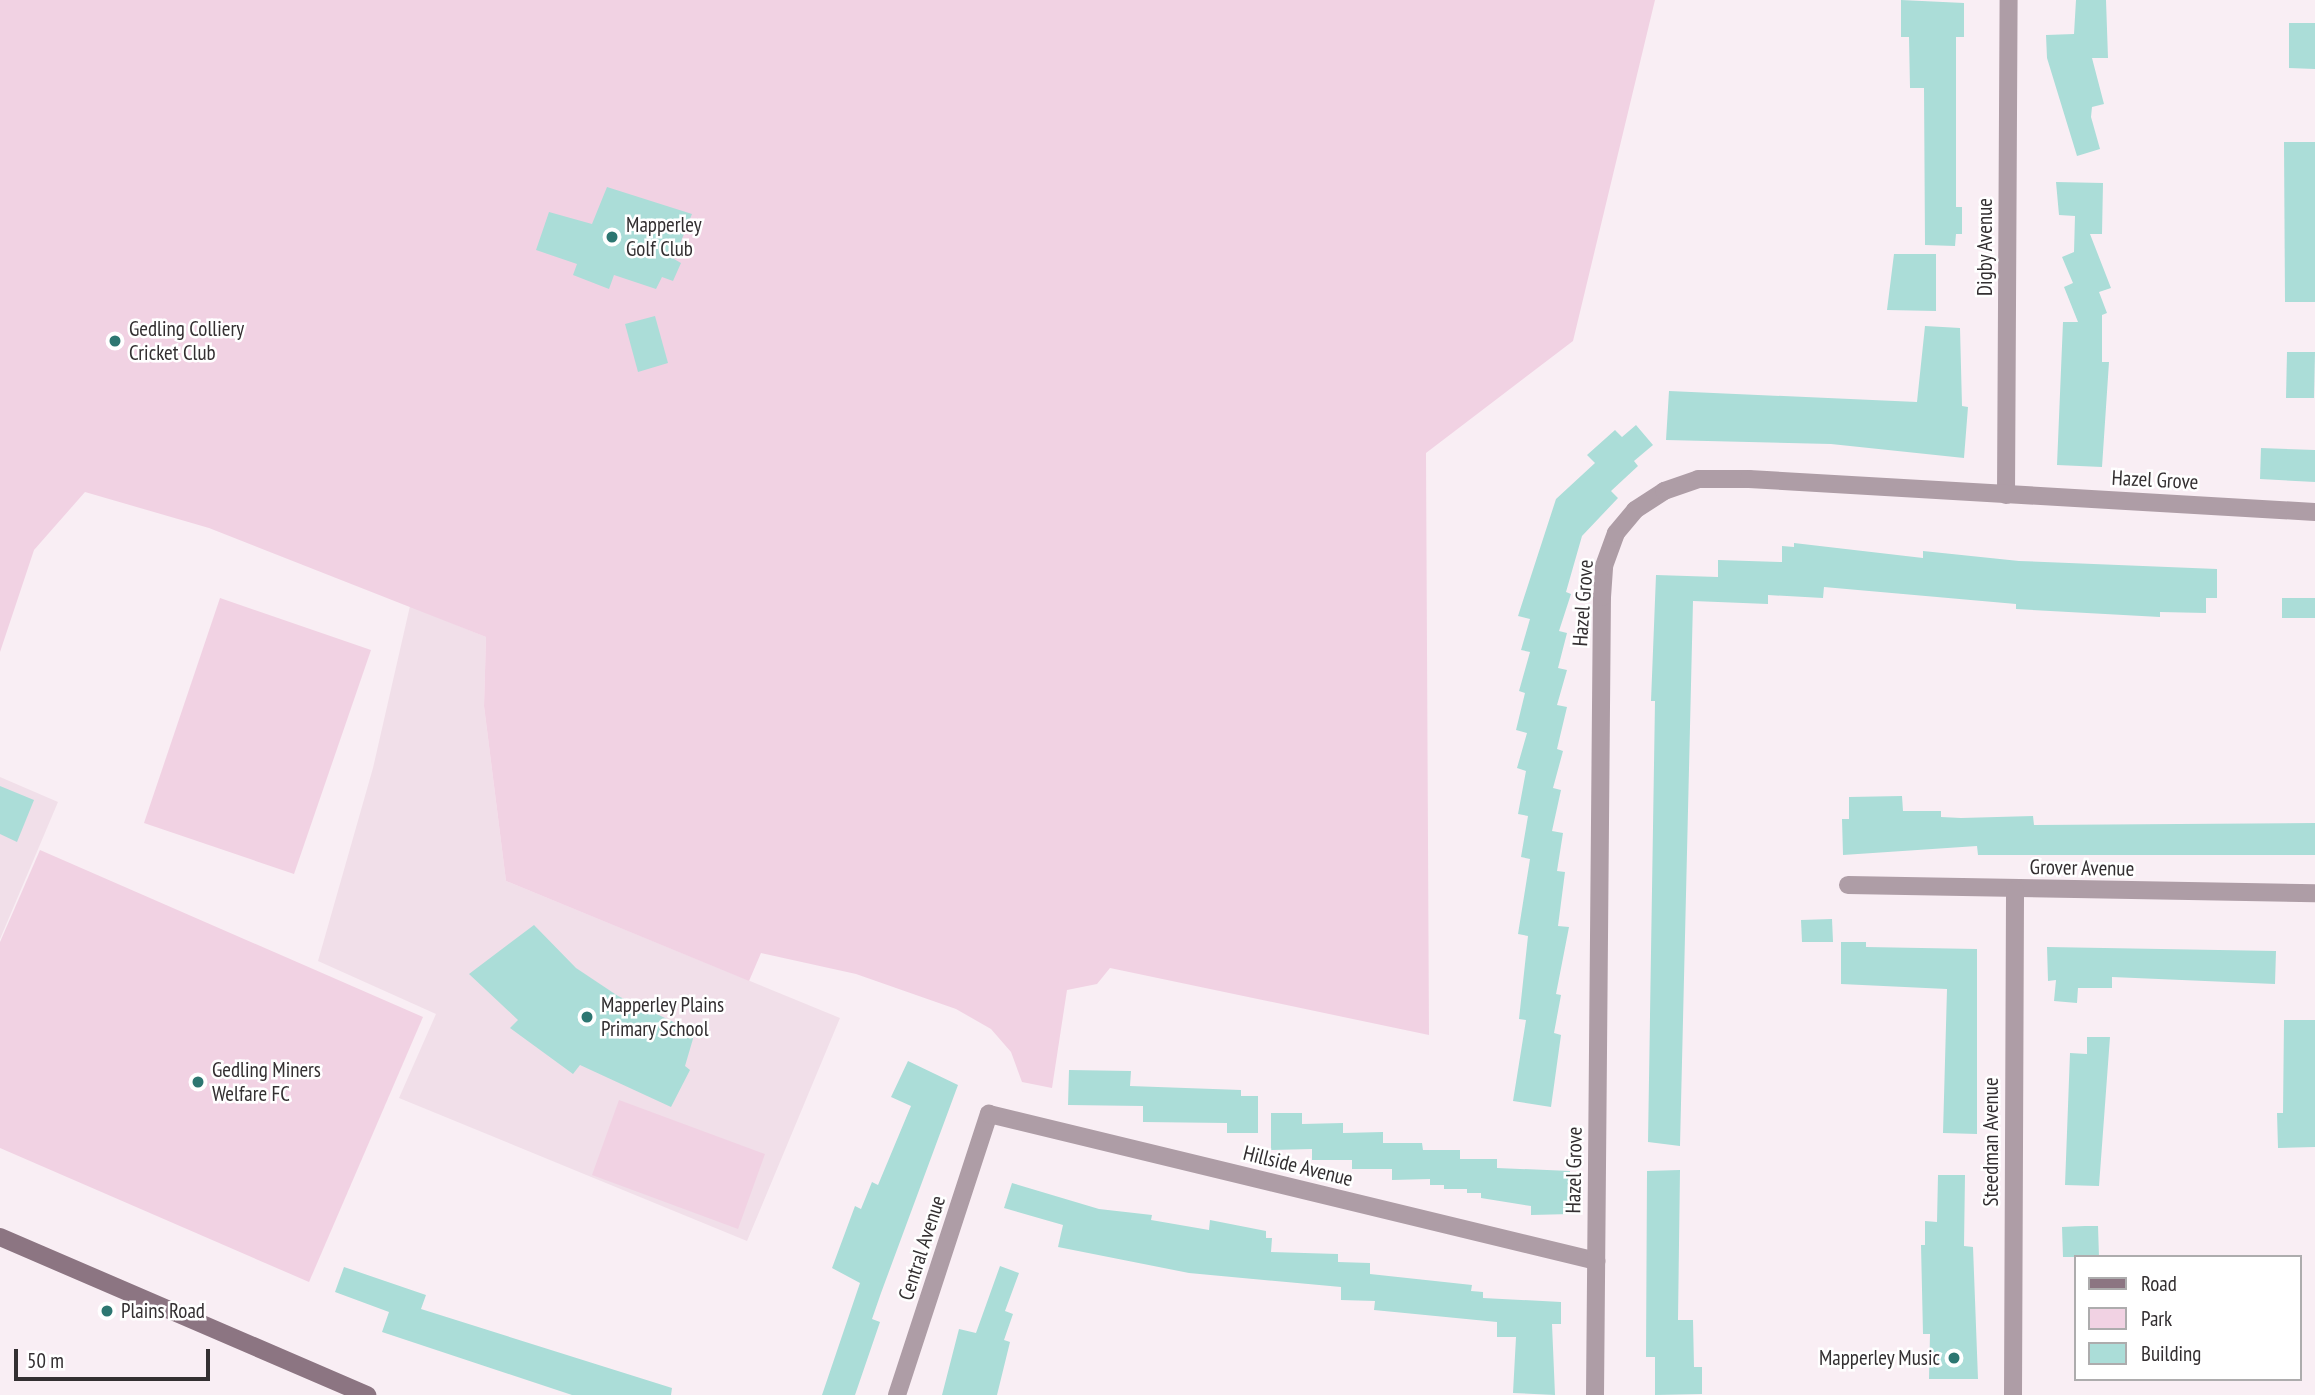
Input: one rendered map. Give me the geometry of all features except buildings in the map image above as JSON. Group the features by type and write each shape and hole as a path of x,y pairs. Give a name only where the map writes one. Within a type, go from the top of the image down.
{"main road":[{"path":"0,1237 367,1395"}],"street":[{"name":"Digby Avenue","path":"2006,495 2009,0"},
{"name":"Hazel Grove","path":"1595,1395 1602,597 1604,566 1616,533 1635,510 1664,491 1698,480 2315,512"},
{"name":"Grover Avenue","path":"1848,885 2015,890 2315,893"},
{"name":"Steedman Avenue","path":"2013,1395 2015,890"},
{"name":"Hillside Avenue","path":"989,1114 1596,1261"},
{"name":"Central Avenue","path":"897,1395 989,1114"}],"shaded area":[{"path":"410,606 486,637 484,706 506,881 840,1018 747,1241 399,1098 436,1014 318,961 373,768"},
{"path":"0,777 58,802 0,939"}],"green space":[{"path":"0,0 1655,0 1573,341 1426,453 1429,1035 1110,968 1097,984 1067,990 1052,1088 1022,1082 1011,1052 991,1029 956,1009 856,974 761,953 749,981 506,881 484,706 486,637 209,528 85,492 34,550 0,652"},
{"path":"220,598 371,650 294,874 144,823"},
{"name":"Gedling Miners Welfare FC","path":"40,850 423,1017 309,1282 0,1148 0,942"},
{"path":"619,1100 765,1154 738,1229 592,1175"}],"place":[{"name":"Mapperley Golf Club","path":"612,237"},
{"name":"Gedling Colliery Cricket Club","path":"115,341"},
{"name":"Mapperley Plains Primary School","path":"587,1017"},
{"name":"Gedling Miners Welfare FC","path":"198,1082"},
{"name":"Plains Road","path":"107,1311"},
{"name":"Mapperley Music","path":"1954,1358"}]}
